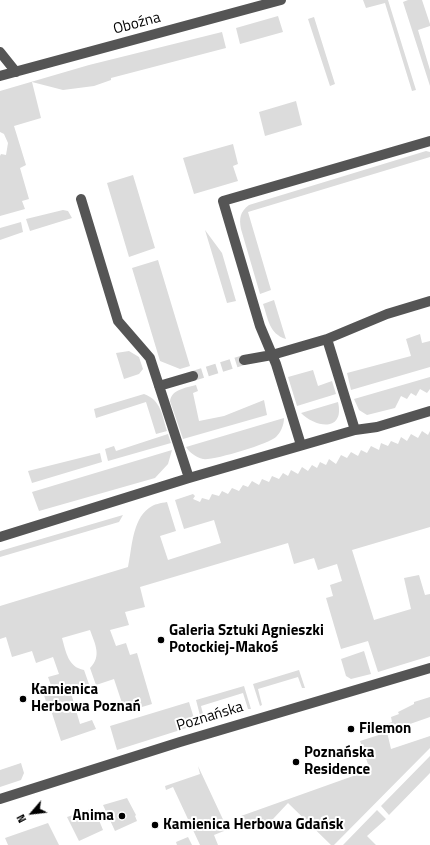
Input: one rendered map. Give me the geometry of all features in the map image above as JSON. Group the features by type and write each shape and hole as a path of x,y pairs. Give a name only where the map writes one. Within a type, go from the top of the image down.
{"street":[{"name":"Oboźna","path":"0,76 282,0"},
{"path":"0,52 16,72"},
{"path":"301,446 272,355 260,326 223,201 430,141"},
{"path":"81,199 118,321 150,358 189,478"},
{"path":"244,360 272,355 327,340 387,314 430,301"},
{"path":"327,340 355,430"},
{"path":"159,386 193,376"},
{"path":"0,536 189,478 355,430 377,427 430,411"},
{"name":"Poznańska","path":"0,799 180,742 430,668"}],"shaded area":[{"path":"363,0 388,0 416,90 412,91 385,3 366,8"},
{"path":"408,0 422,0 430,24 430,26 418,30 430,70 430,86 403,2"},
{"path":"278,16 283,32 240,44 236,28"},
{"path":"314,17 335,84 330,86 308,19"},
{"path":"222,32 226,48 111,78 111,80 94,86 63,90 32,82 41,118 14,126 26,165 20,168 29,199 22,201 25,209 0,216 0,156 1,154 6,155 8,143 4,134 0,132 0,91 89,65"},
{"path":"296,101 302,125 265,136 259,112"},
{"path":"233,144 238,164 233,166 238,181 194,194 183,158"},
{"path":"426,151 430,152 430,157 248,212 271,290 260,294 240,222 244,210 249,205"},
{"path":"133,175 155,248 129,257 107,183"},
{"path":"63,210 68,211 72,218 30,231 26,219"},
{"path":"21,222 23,232 0,240 0,228"},
{"path":"205,230 222,253 236,301 227,303"},
{"path":"158,260 190,366 180,369 160,361 132,268"},
{"path":"274,300 286,339 280,337 270,325 263,304"},
{"path":"420,334 422,343 430,341 430,367 351,390 347,373 411,356 406,339"},
{"path":"129,351 139,357 143,369 139,374 124,379 116,353"},
{"path":"313,370 318,386 332,381 336,394 297,406 288,377"},
{"path":"430,377 430,389 427,393 420,389 416,396 411,393 407,399 401,396 395,408 367,415 359,410 354,399"},
{"path":"196,385 198,391 193,393 199,421 224,416 264,400 267,415 183,439 170,401 171,397 176,391"},
{"path":"144,394 154,400 157,404 162,414 167,431 156,434 146,402 96,418 94,409"},
{"path":"338,402 339,412 333,423 321,424 314,422 301,413"},
{"path":"284,418 282,428 276,437 263,444 240,451 203,459 193,454 186,447"},
{"path":"422,431 428,435 430,431 430,527 352,550 374,620 411,609 404,578 419,575 425,595 430,594 430,656 378,672 368,641 341,649 326,598 333,596 330,585 342,581 337,564 318,570 314,558 294,564 288,543 140,587 145,607 125,612 129,625 110,630 116,646 126,643 130,655 137,653 152,704 125,712 114,679 96,685 90,668 96,659 97,654 90,630 62,638 68,658 74,666 84,670 90,687 71,693 80,724 92,720 96,729 61,741 50,707 48,708 43,692 52,688 48,677 59,674 53,657 36,663 32,651 12,657 6,637 0,639 0,606 128,567 136,527 143,513 153,506 167,502 176,531 160,536 168,560 221,543 214,520 184,529 175,500 193,494 195,496 193,499 200,502 202,498 209,500 212,494 219,496 222,491 228,494 232,488 239,491 243,485 248,487 252,481 259,485 262,479 269,482 272,476 279,479 283,473 288,476 291,470 298,474 302,467 308,471 312,465 317,468 320,462 326,465 329,459 336,464 341,455 347,458 351,452 358,456 361,450 367,453 371,446 379,450 381,443 388,446 391,441 398,444 401,437 407,441 411,434 418,438"},
{"path":"168,434 171,443 108,461 105,449 114,446 116,451"},
{"path":"172,450 168,464 155,478 39,511 32,492"},
{"path":"100,453 102,462 32,483 28,471"},
{"path":"123,515 119,522 0,557 0,551"},
{"path":"364,651 371,674 351,679 346,676 341,659"},
{"path":"299,670 305,688 302,688 298,677 258,689 262,705 260,706 253,684"},
{"path":"244,686 251,709 248,709 243,693 201,706 205,722 202,723 196,700"},
{"path":"430,697 430,717 387,732 391,749 430,736 430,748 334,845 331,845 288,803 273,819 254,828 241,816 370,770 360,741 385,733 383,725 392,722 391,717 399,714 398,712 414,704 414,702"},
{"path":"189,702 196,725 117,750 110,726"},
{"path":"430,756 430,773 389,815 381,806"},
{"path":"21,763 24,773 21,780 0,787 0,770"},
{"path":"198,766 227,828 229,829 214,835 218,845 200,845 173,787 166,790 165,786 200,774"},
{"path":"127,798 136,815 137,821 115,831 103,805"},
{"path":"94,808 103,830 79,841 67,817"},
{"path":"377,810 386,819 367,836 376,845 343,845"},
{"path":"48,823 59,845 8,845 5,838"},
{"path":"188,837 192,845 177,845 176,842"}],"tunnel":[{"path":"193,376 244,360"}],"place":[{"name":"Galeria Sztuki Agnieszki Potockiej-Makoś","path":"161,640"},
{"name":"Kamienica Herbowa Poznań","path":"23,699"},
{"name":"Filemon","path":"351,729"},
{"name":"Poznańska Residence","path":"296,762"},
{"name":"Anima","path":"122,816"},
{"name":"Kamienica Herbowa Gdańsk","path":"155,825"}]}
